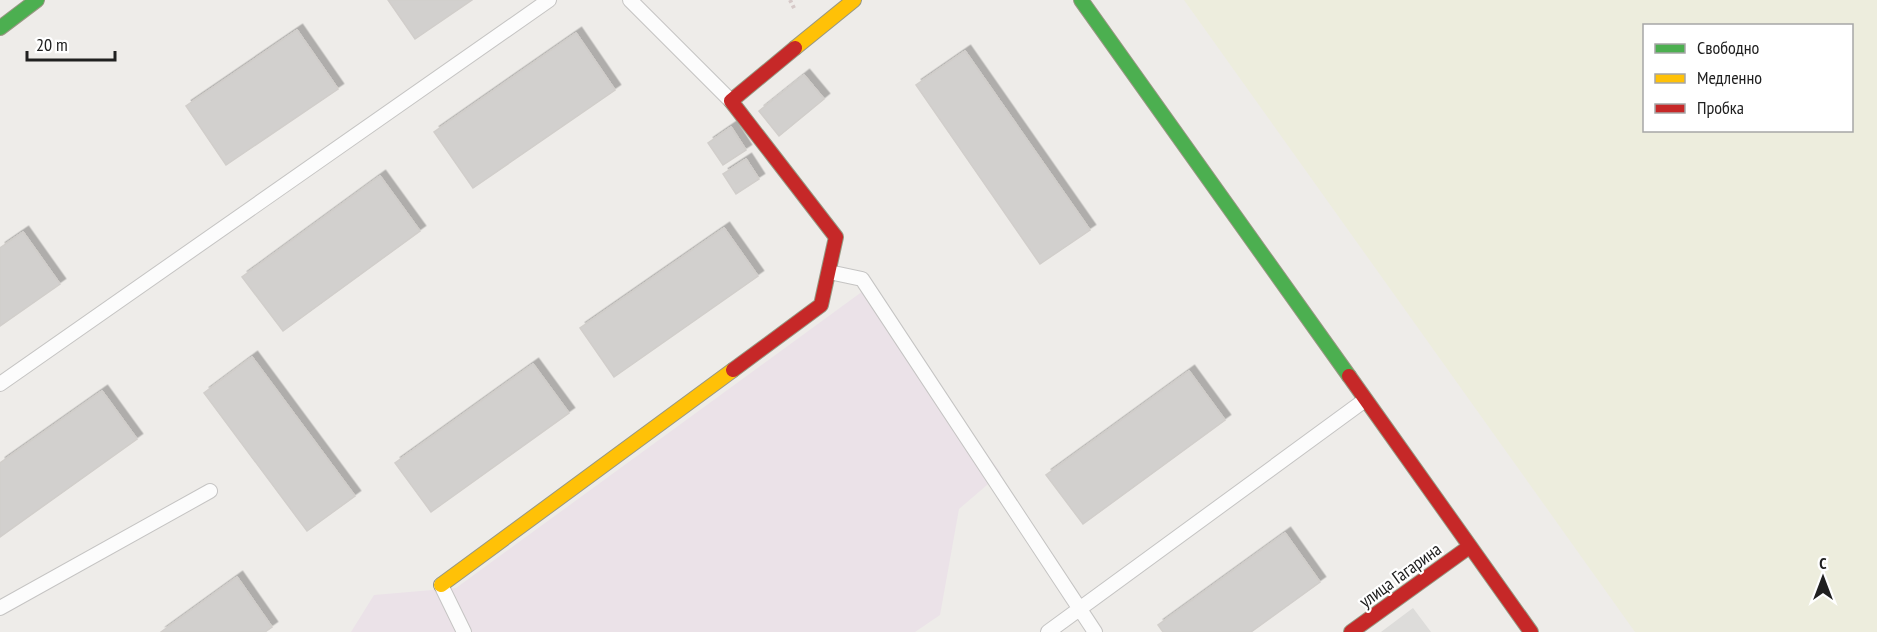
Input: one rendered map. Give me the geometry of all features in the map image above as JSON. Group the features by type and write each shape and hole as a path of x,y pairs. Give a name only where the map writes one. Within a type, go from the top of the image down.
{"street":[{"path":"0,28 37,0"},
{"path":"441,585 821,305 836,237 731,101 854,0"},
{"path":"1081,0 1469,547 1532,632"},
{"name":"улица Гагарина","path":"1351,632 1469,547"}],"lane":[{"path":"0,384 549,0"},
{"path":"630,0 731,101"},
{"path":"829,272 862,279 1095,632"},
{"path":"1048,632 1365,400"},
{"path":"0,608 210,491"},
{"path":"441,585 464,632"}],"shaded area":[{"path":"863,291 1001,473 959,509 940,615 915,632 351,632 374,595 456,588"},
{"path":"1413,608 1431,632 1381,632"}],"green space":[{"path":"1184,0 1877,0 1877,632 1635,632"}],"building":[{"path":"388,0 472,0 415,39"},
{"path":"297,30 338,89 226,165 186,106"},
{"path":"576,33 615,90 473,188 434,132"},
{"path":"965,51 1090,230 1040,264 916,85"},
{"path":"804,75 824,99 779,136 759,111"},
{"path":"731,127 746,150 723,165 708,143"},
{"path":"746,159 759,179 736,194 723,174"},
{"path":"380,176 420,231 283,331 242,277"},
{"path":"724,228 758,276 614,377 580,328"},
{"path":"23,232 60,284 0,326 0,248"},
{"path":"252,357 355,496 307,531 204,393"},
{"path":"533,364 569,413 431,512 395,463"},
{"path":"1189,371 1225,420 1083,524 1046,475"},
{"path":"102,391 137,439 0,537 0,463"},
{"path":"1285,533 1320,582 1251,632 1163,632 1158,625"},
{"path":"237,577 272,627 265,632 161,632"}],"traffic: fast":[{"path":"0,28 37,0"},
{"path":"1081,0 1349,376"}],"traffic: slow":[{"path":"795,48 854,0"},
{"path":"441,585 733,370"}],"traffic: jam":[{"path":"733,370 821,305 836,237 731,101 795,48"},
{"path":"1349,376 1531,632"},
{"path":"1351,632 1469,547"}]}
